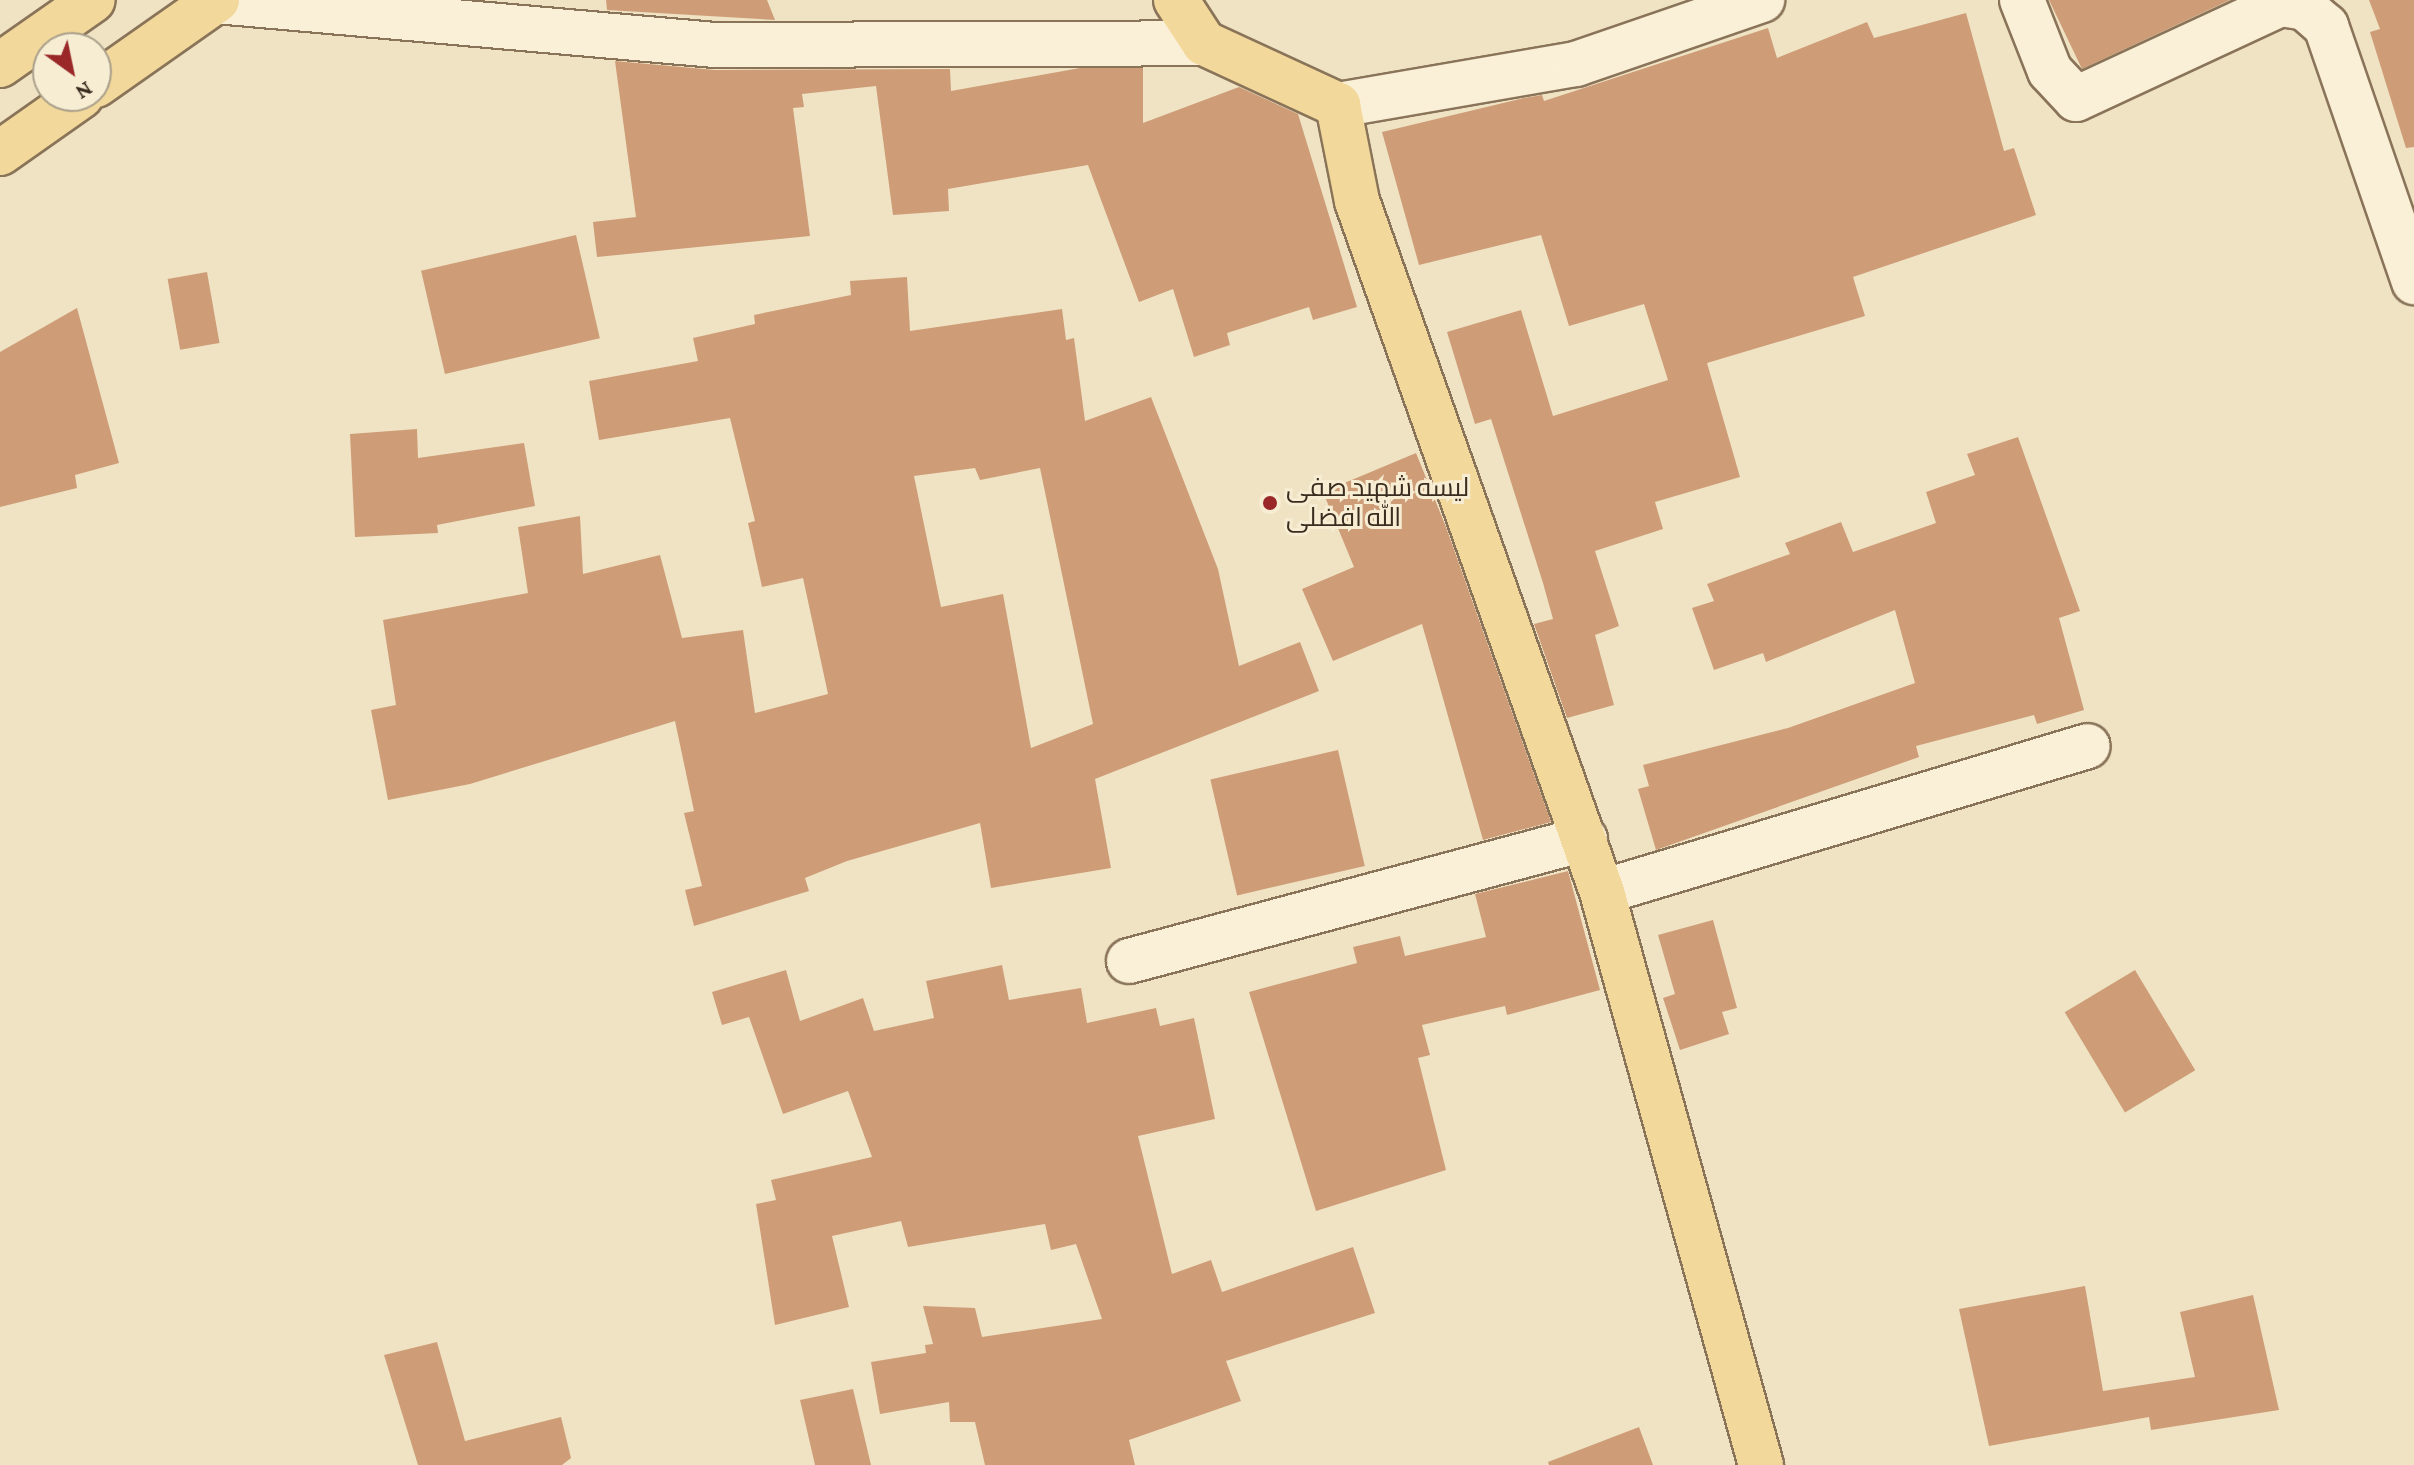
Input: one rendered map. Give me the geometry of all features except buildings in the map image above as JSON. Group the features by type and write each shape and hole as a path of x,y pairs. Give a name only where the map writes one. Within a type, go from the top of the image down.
{"main road":[{"path":"0,65 93,0"},
{"path":"112,74 216,0"},
{"path":"1176,0 1204,43 1338,105 1357,201 1602,892 1761,1465"},
{"path":"0,153 58,112"}],"street":[{"path":"216,0 715,45 1204,43"},
{"path":"1338,105 1576,64 1762,0"},
{"path":"2022,0 2050,71 2076,99 2281,4 2305,8 2326,26 2414,282"},
{"path":"1602,892 2088,746"},
{"path":"1129,961 1585,839"}],"place":[{"name":"لیسه شهید صفی الله افضلی","path":"1270,503"}]}
